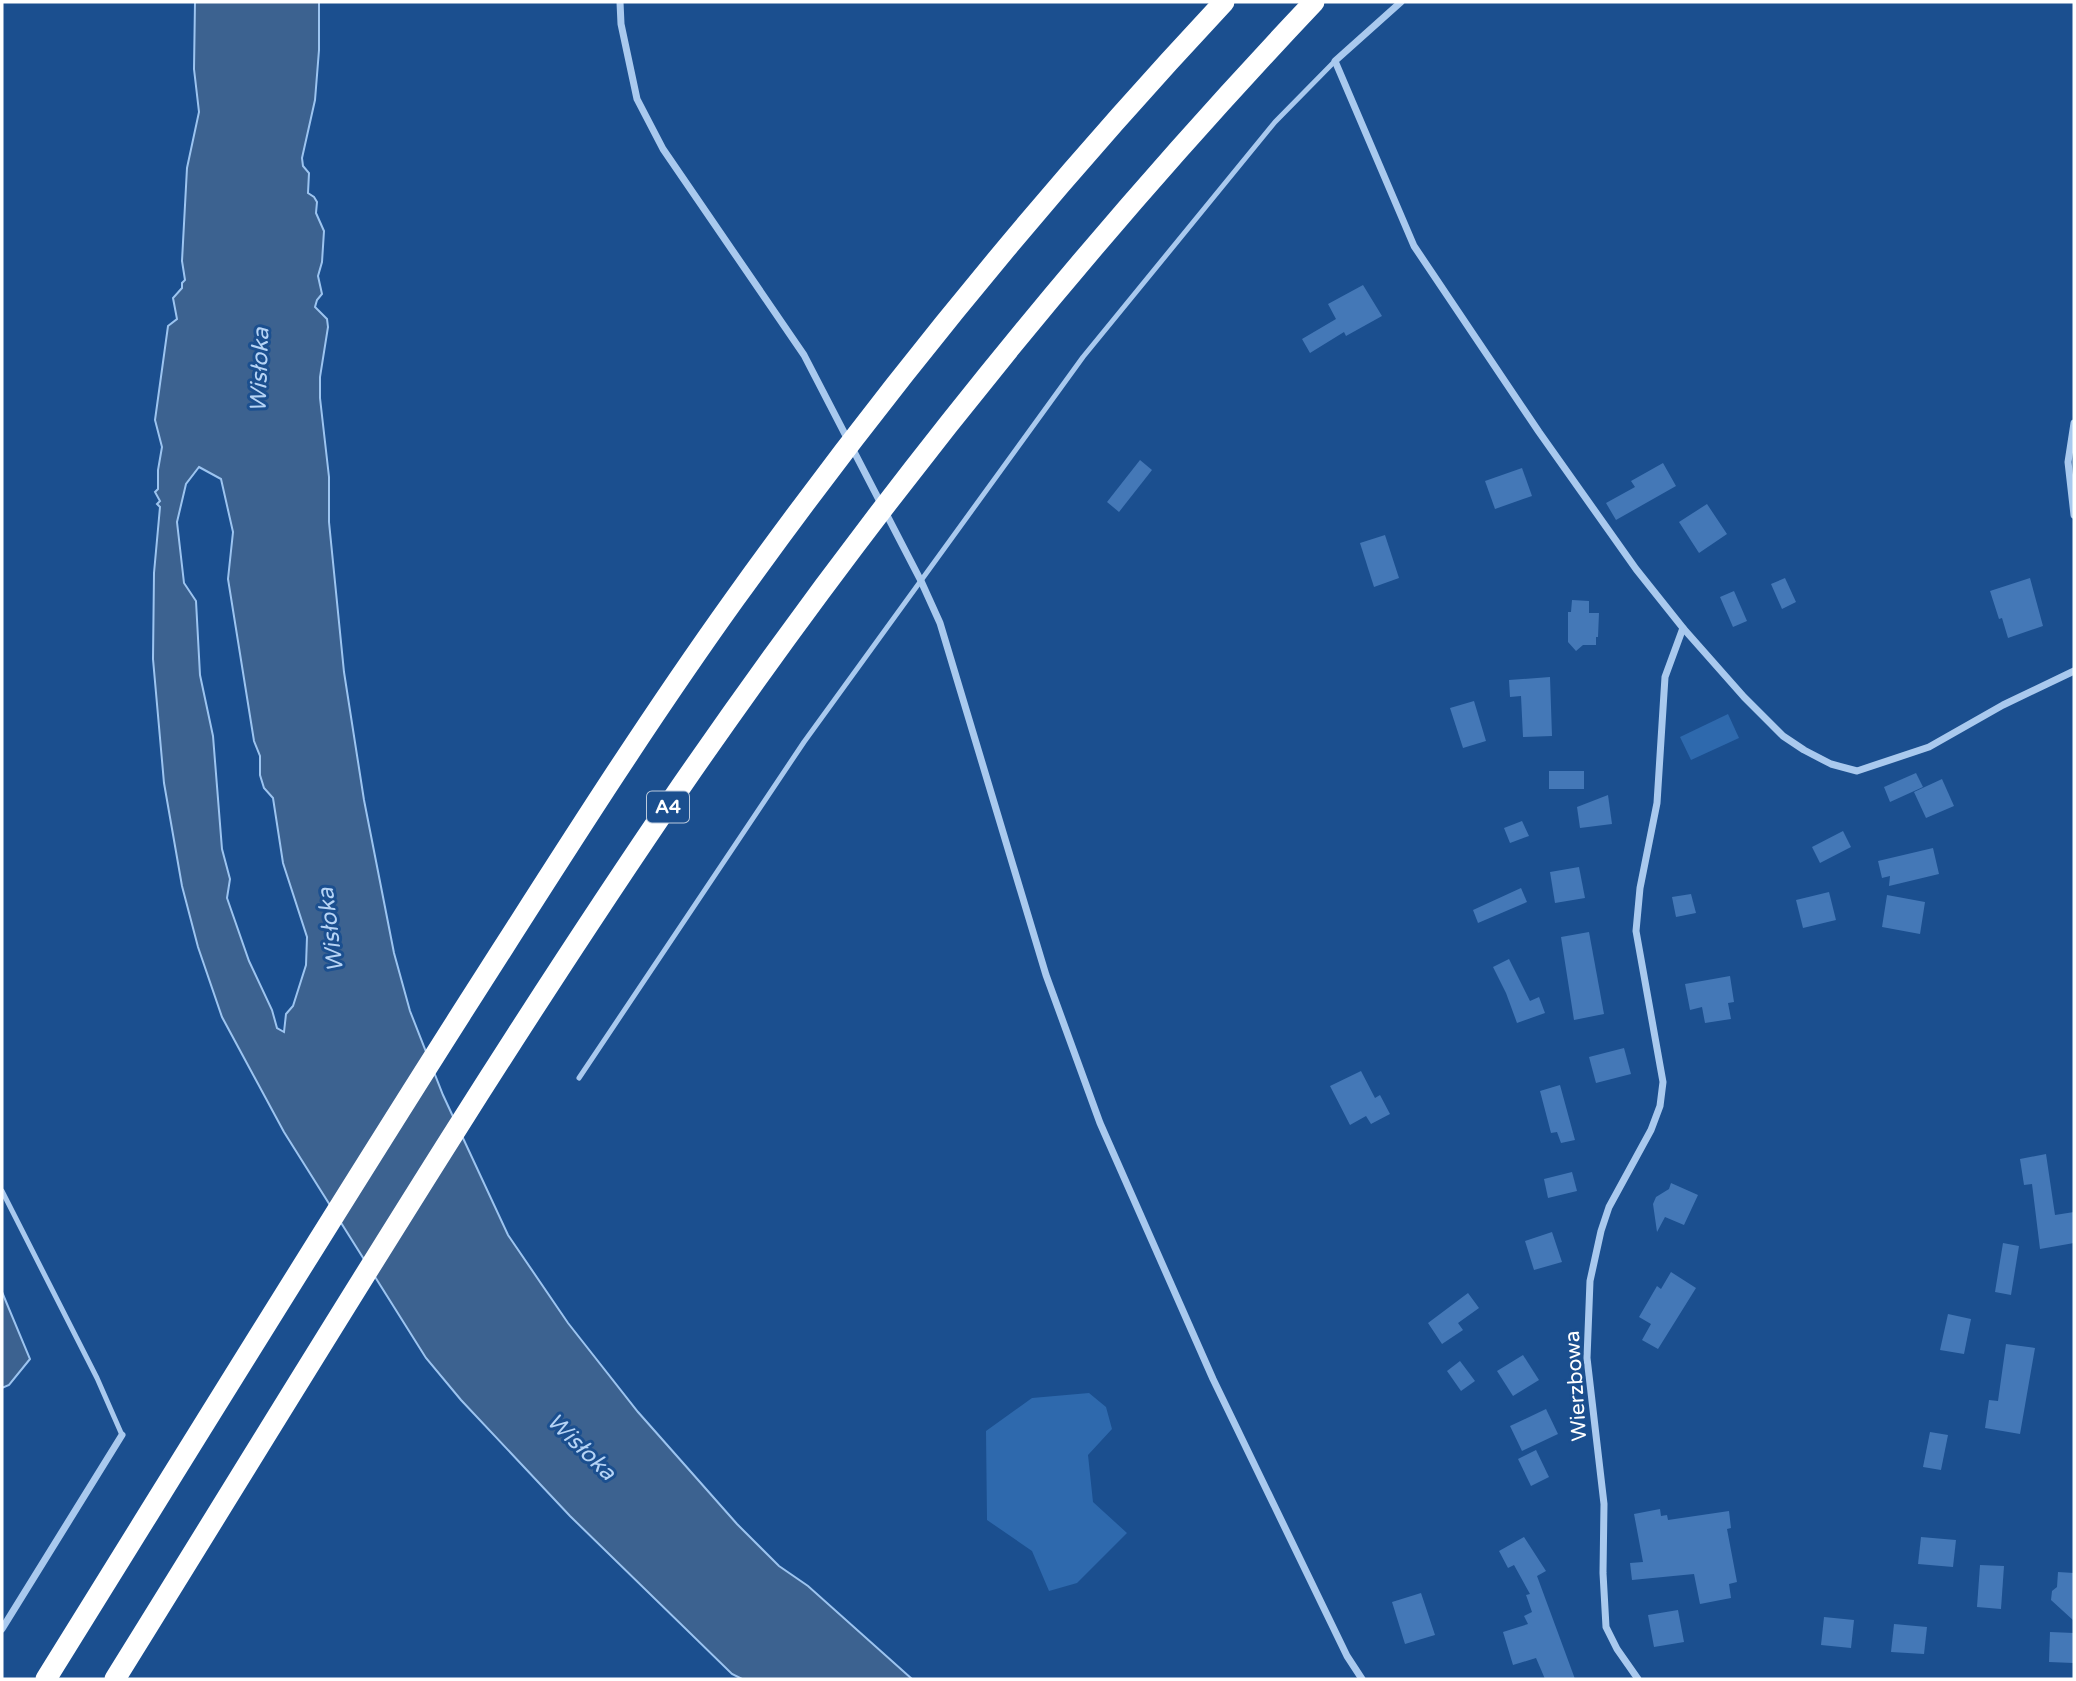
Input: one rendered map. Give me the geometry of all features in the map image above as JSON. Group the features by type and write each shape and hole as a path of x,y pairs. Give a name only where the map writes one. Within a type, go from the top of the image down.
{"highway":[{"path":"46,1679 500,954 631,751 731,605 818,485 933,338 1080,161 1224,2"},
{"name":"A4","path":"115,1679 536,1005 736,709 868,528 1040,309 1151,179 1314,2"}],"street":[{"path":"620,2 621,24 637,99 663,149 804,355 940,623 1046,975 1100,1123 1213,1379 1347,1656 1362,1679"},
{"path":"1401,2 1335,61 1414,246 1539,432 1636,569 1744,698 1783,736 1804,750 1831,764 1857,771 1929,747 2003,705 2074,671"},
{"path":"2074,422 2068,463 2074,515"},
{"name":"Wierzbowa","path":"1638,1679 1617,1649 1606,1627 1603,1573 1604,1504 1587,1358 1590,1281 1609,1207 1651,1130 1660,1106 1664,1082 1636,931 1640,888 1657,803 1665,677 1684,628"},
{"path":"2,1629 121,1435"}],"lane":[{"path":"579,1078 804,743 1083,356 1275,122 1335,61"},
{"path":"2,1191 97,1378 121,1435"}],"shaded area":[{"path":"1728,714 1739,738 1691,760 1680,737"},
{"path":"1089,1393 1106,1407 1112,1429 1088,1455 1093,1502 1127,1533 1077,1583 1049,1591 1032,1551 987,1520 986,1431 1032,1398"}],"water":[{"name":"Wisłoka","path":"195,2 319,2 315,100 302,158 303,166 309,173 308,193 317,202 316,213 324,231 322,262 318,276 322,294 315,307 327,319 328,327 320,377 320,398 344,672 364,800 394,953 410,1011 443,1095 508,1235 568,1323 638,1412 737,1524 779,1566 808,1586 912,1679 742,1679 732,1674 570,1516 461,1400 426,1358 284,1132 222,1017 198,947 182,886 164,783 153,659 154,573 160,507 155,492 158,489 162,447 155,420 168,326 177,319 173,298 185,280 182,261 187,168 199,112 194,69","holes":["199,467 221,479 233,532 228,579 254,741 260,756 260,775 264,788 273,798 283,863 307,937 306,965 293,1006 286,1014 284,1032 277,1028 227,898 230,879 222,849 213,736 200,675 196,601 184,583 177,522 186,484"]},
{"path":"2,1292 30,1359 9,1385 2,1388"}],"building":[{"path":"1363,285 1382,316 1346,336 1344,332 1310,353 1302,339 1336,319 1328,304"},
{"path":"1140,460 1152,470 1119,512 1107,502"},
{"path":"1663,463 1676,486 1616,520 1606,503 1635,487 1631,481"},
{"path":"1522,468 1532,496 1495,509 1485,481"},
{"path":"1707,504 1727,534 1699,553 1679,522"},
{"path":"1385,535 1399,578 1374,587 1360,543"},
{"path":"1785,578 1796,602 1782,609 1771,584"},
{"path":"2030,578 2043,626 2008,638 1990,591"},
{"path":"1734,591 1747,621 1733,627 1720,597"},
{"path":"1572,600 1589,601 1589,613 1599,613 1596,645 1583,645 1576,651 1568,642 1568,612 1571,612"},
{"path":"1550,677 1552,736 1523,737 1521,696 1510,697 1509,680"},
{"path":"1474,701 1486,741 1463,748 1450,708"},
{"path":"1549,771 1584,771 1584,789 1549,789"},
{"path":"1916,773 1923,787 1890,802 1884,787"},
{"path":"1942,779 1954,806 1926,818 1914,792"},
{"path":"1608,795 1612,824 1580,828 1577,807"},
{"path":"1522,821 1529,836 1510,843 1504,828"},
{"path":"1843,831 1851,847 1820,863 1812,847"},
{"path":"1933,848 1939,874 1889,886 1890,876 1882,878 1878,861"},
{"path":"1579,867 1585,898 1555,903 1550,872"},
{"path":"1521,888 1527,902 1478,923 1473,910"},
{"path":"1829,892 1836,920 1803,928 1796,900"},
{"path":"1691,894 1696,913 1676,917 1672,897"},
{"path":"1887,895 1925,902 1920,934 1882,927"},
{"path":"1589,932 1604,1014 1574,1020 1561,937"},
{"path":"1509,959 1530,1001 1539,997 1545,1013 1517,1023 1493,967"},
{"path":"1730,976 1734,1002 1728,1003 1731,1019 1705,1023 1702,1007 1690,1010 1685,984"},
{"path":"1624,1048 1631,1074 1596,1083 1589,1057"},
{"path":"1361,1071 1375,1098 1380,1095 1390,1114 1371,1124 1366,1116 1350,1125 1330,1086"},
{"path":"1560,1085 1575,1140 1561,1143 1557,1132 1551,1133 1540,1091"},
{"path":"2046,1154 2055,1215 2074,1212 2074,1243 2040,1249 2032,1184 2024,1185 2020,1159"},
{"path":"1572,1172 1577,1191 1548,1198 1544,1179"},
{"path":"1671,1183 1698,1195 1684,1225 1665,1217 1657,1232 1653,1204 1656,1197 1669,1189"},
{"path":"1552,1232 1562,1262 1534,1270 1525,1241"},
{"path":"2003,1243 2019,1246 2011,1295 1995,1292"},
{"path":"1671,1272 1696,1288 1658,1349 1642,1340 1651,1324 1639,1317 1657,1286 1661,1289"},
{"path":"1468,1293 1479,1308 1458,1323 1463,1330 1442,1344 1428,1323"},
{"path":"1948,1314 1971,1319 1964,1354 1940,1350"},
{"path":"2006,1344 2035,1348 2020,1434 1985,1428 1989,1400 1998,1401"},
{"path":"1523,1355 1539,1380 1513,1396 1497,1371"},
{"path":"1460,1361 1475,1381 1461,1391 1447,1371"},
{"path":"1546,1409 1558,1434 1522,1451 1510,1426"},
{"path":"1930,1432 1948,1435 1941,1470 1923,1467"},
{"path":"1536,1450 1549,1477 1531,1486 1518,1459"},
{"path":"1660,1509 1661,1516 1667,1515 1668,1520 1729,1511 1731,1528 1727,1529 1737,1582 1729,1584 1731,1598 1700,1604 1694,1574 1632,1580 1630,1563 1643,1562 1634,1514"},
{"path":"1524,1537 1546,1571 1537,1576 1575,1679 1545,1679 1536,1658 1513,1665 1503,1632 1528,1624 1524,1616 1532,1612 1526,1595 1530,1594 1514,1565 1508,1568 1499,1551"},
{"path":"1921,1537 1956,1540 1953,1567 1918,1564"},
{"path":"1980,1565 2004,1566 2001,1609 1977,1607"},
{"path":"2058,1572 2074,1573 2074,1621 2051,1600 2052,1591 2057,1587"},
{"path":"1421,1593 1435,1635 1405,1644 1392,1602"},
{"path":"1678,1610 1684,1642 1654,1647 1648,1615"},
{"path":"1824,1617 1854,1620 1851,1648 1821,1645"},
{"path":"1894,1624 1927,1627 1924,1654 1891,1652"},
{"path":"2050,1632 2074,1633 2073,1663 2049,1662"}]}
